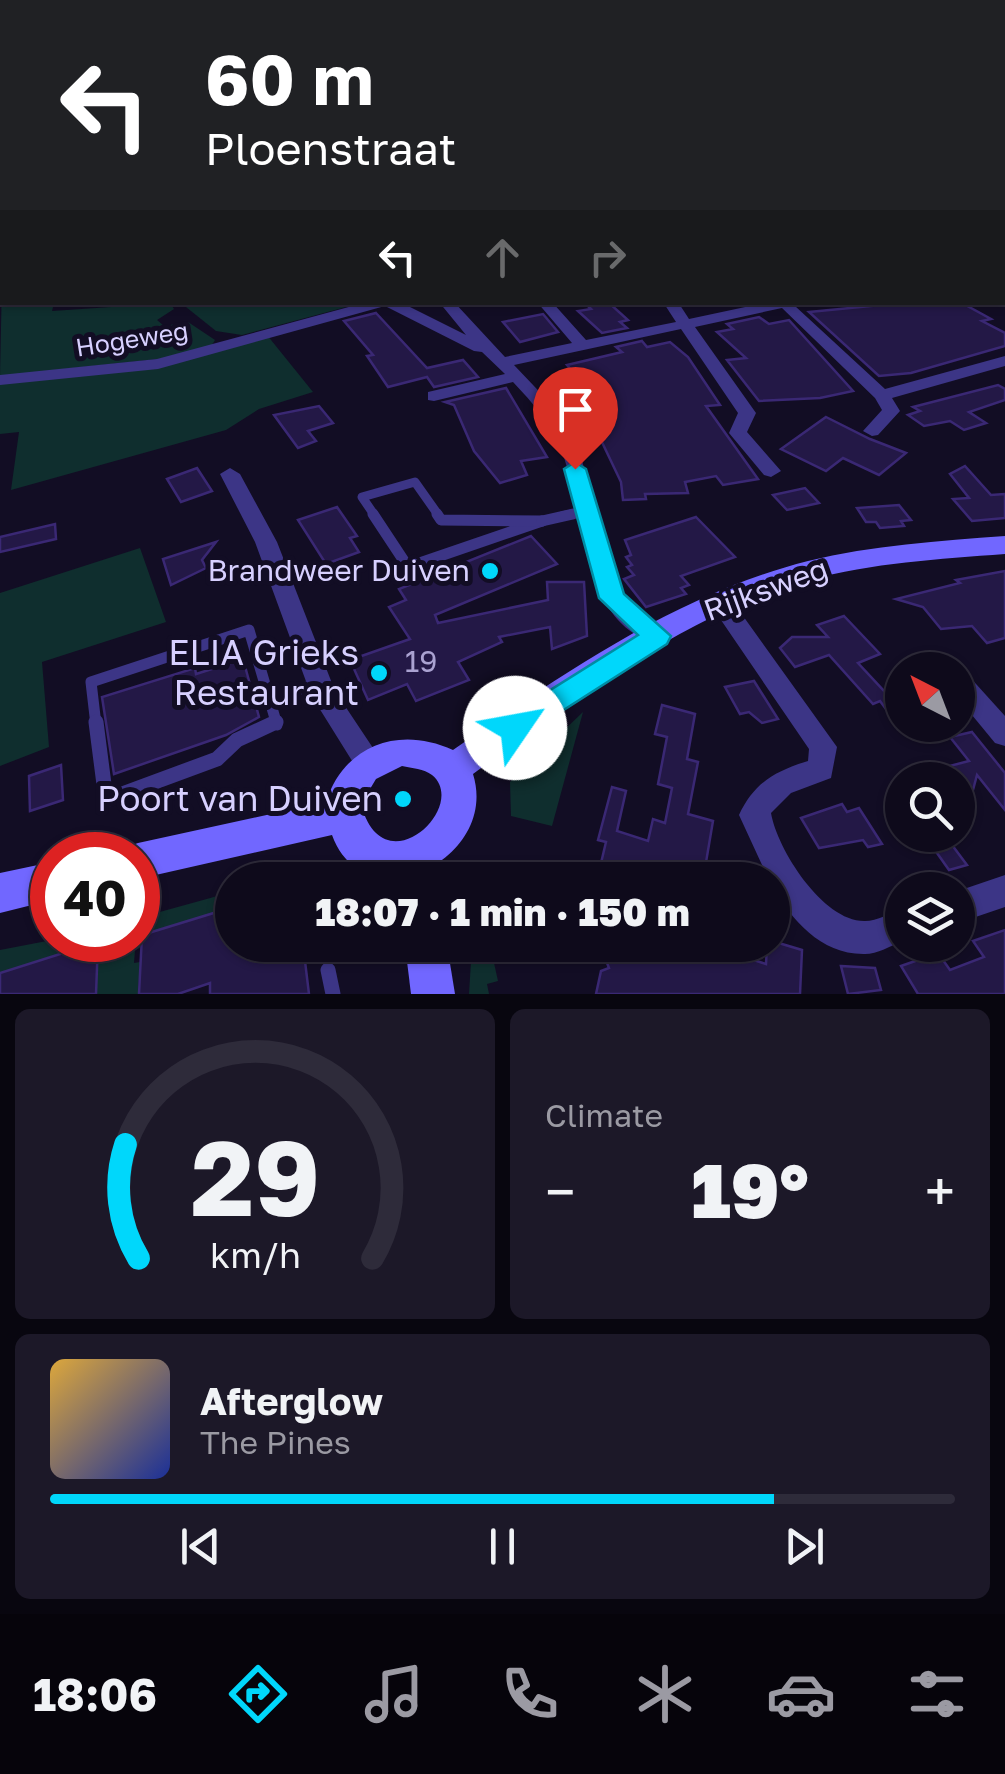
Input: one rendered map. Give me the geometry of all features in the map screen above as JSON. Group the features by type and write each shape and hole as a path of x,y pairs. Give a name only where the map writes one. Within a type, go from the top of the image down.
{"street":[{"name":"Hogeweg","path":"0,380 158,364 375,305"},
{"path":"392,305 504,364"},
{"path":"449,305 536,394 562,431 590,510 612,598 658,636"},
{"path":"547,305 580,343"},
{"path":"672,305 747,413 738,433 771,471"},
{"path":"434,396 504,364 580,343 772,305"},
{"path":"785,305 882,396 891,411 872,431"},
{"path":"882,396 1005,361"},
{"path":"230,474 266,542 319,682 369,764"},
{"name":"Rijksweg","path":"452,770 658,636 720,601 782,578 856,559 1005,545"},
{"path":"720,601 823,748 822,768 785,780 766,793 754,816 797,900 829,927 864,938 885,931"},
{"path":"975,701 1005,735"},
{"path":"404,862 369,852 351,838 343,814 350,783 369,764 383,756 416,752 438,759 452,770 462,796 456,822 422,862"},
{"path":"160,856 343,814"},
{"path":"0,893 30,886"},
{"path":"975,901 1005,891"},
{"path":"428,962 433,994"}],"lane":[{"path":"542,521 441,520 416,482 362,497 408,566 469,550 542,521 590,510"},
{"path":"249,630 270,700 277,725 237,740 217,759 106,800 91,682 249,630"},
{"path":"270,700 319,682"},
{"path":"328,970 333,994"}],"green space":[{"path":"1,305 54,305 52,311 171,305 174,309 157,320 164,326 188,322 215,340 210,348 177,357 0,376"},
{"path":"184,305 354,305 242,335 216,331"},
{"path":"267,335 313,392 259,409 226,430 11,490 19,432 0,434 0,382 100,374"},
{"path":"140,548 166,622 42,662 49,747 0,766 0,593"},
{"path":"583,712 552,826 511,816 510,782"},
{"path":"215,897 215,913 160,929 160,912"},
{"path":"30,944 30,962 140,962 138,994 0,994 0,950"},
{"path":"471,962 494,962 498,981 487,984 489,994 469,994"}],"building":[{"path":"587,305 611,305 628,320 620,322 627,328 602,333 578,311 591,309"},
{"path":"881,305 965,305 991,319 982,321 1005,333 1005,346 911,373 879,376 809,312"},
{"path":"376,313 427,368 463,360 478,377 434,387 427,377 388,387 367,356 373,355 344,321"},
{"path":"543,314 558,332 520,342 503,322"},
{"path":"759,317 769,324 789,320 853,391 820,398 759,401 727,360 746,358 717,332 733,329 727,324"},
{"path":"642,341 647,347 670,342 688,357 720,405 706,406 758,479 723,485 716,476 685,482 688,493 645,494 646,499 623,500 621,482 589,415 554,378 574,373 567,365 622,352 616,347"},
{"path":"998,385 1005,389 1005,400 969,412 986,423 964,430 950,421 924,426 908,415 920,411 913,407"},
{"path":"506,388 547,457 521,461 527,475 500,483 474,451 454,405 445,402"},
{"path":"319,406 333,423 308,431 316,441 298,448 274,415"},
{"path":"826,417 906,453 879,475 843,458 826,471 781,449"},
{"path":"965,466 991,495 1005,494 1005,518 972,521 953,499 969,498 950,474"},
{"path":"197,468 212,491 181,502 167,479"},
{"path":"805,488 819,503 787,510 773,495"},
{"path":"899,505 911,520 901,521 904,526 880,528 876,522 866,522 857,508"},
{"path":"337,507 357,536 350,538 359,552 326,564 298,520"},
{"path":"696,517 735,557 681,576 689,585 681,588 686,594 646,607 624,579 634,575 627,567 632,565 626,557 631,555 625,540"},
{"path":"55,524 56,539 0,552 0,537"},
{"path":"531,536 557,564 435,615 438,623 548,600 547,582 584,582 587,636 552,649 550,627 499,637 502,642 458,662 469,680 416,701 407,684 368,700 350,660 410,639 389,607 406,600 399,589"},
{"path":"216,542 202,560 206,568 171,585 163,559"},
{"path":"1005,571 1005,638 987,643 972,626 941,629 923,607 896,599 960,583 956,580"},
{"path":"844,616 880,654 858,663 885,692 885,708 880,701 873,704 829,655 795,667 780,648 792,637 828,637 817,625"},
{"path":"243,659 259,717 226,735 114,774 102,697 195,668 196,674"},
{"path":"754,681 778,719 762,723 749,712 740,714 725,687"},
{"path":"662,705 695,714 687,759 698,762 688,814 713,821 706,862 601,862 606,842 598,840 612,787 626,791 617,831 648,841 653,819 665,823 672,788 658,784 667,737 655,734"},
{"path":"975,736 1005,773 1005,810 977,775 975,782 975,762 965,762 969,761 954,742 975,742"},
{"path":"61,765 63,800 30,811 29,776"},
{"path":"842,804 847,812 859,808 882,844 868,847 863,840 819,848 801,818"},
{"path":"936,852 957,852 967,865 949,870"},
{"path":"215,913 215,962 305,962 309,994 210,994 210,983 178,994 139,994 141,962 160,962 160,929"},
{"path":"1005,930 1005,994 918,994 901,966 944,962 950,970 975,962 984,957 975,940"},
{"path":"790,946 802,950 800,994 596,994 601,971 609,968 607,962 790,962"},
{"path":"35,962 97,962 96,994 0,994 0,973"},
{"path":"841,966 875,968 881,990 848,994"}],"place":[{"name":"Brandweer Duiven","path":"490,571"},
{"name":"ELIA Grieks Restaurant","path":"379,673"},
{"name":"Poort van Duiven","path":"403,799"}],"route":[{"path":"515,728 658,636 612,598 591,513 575,469"}]}
